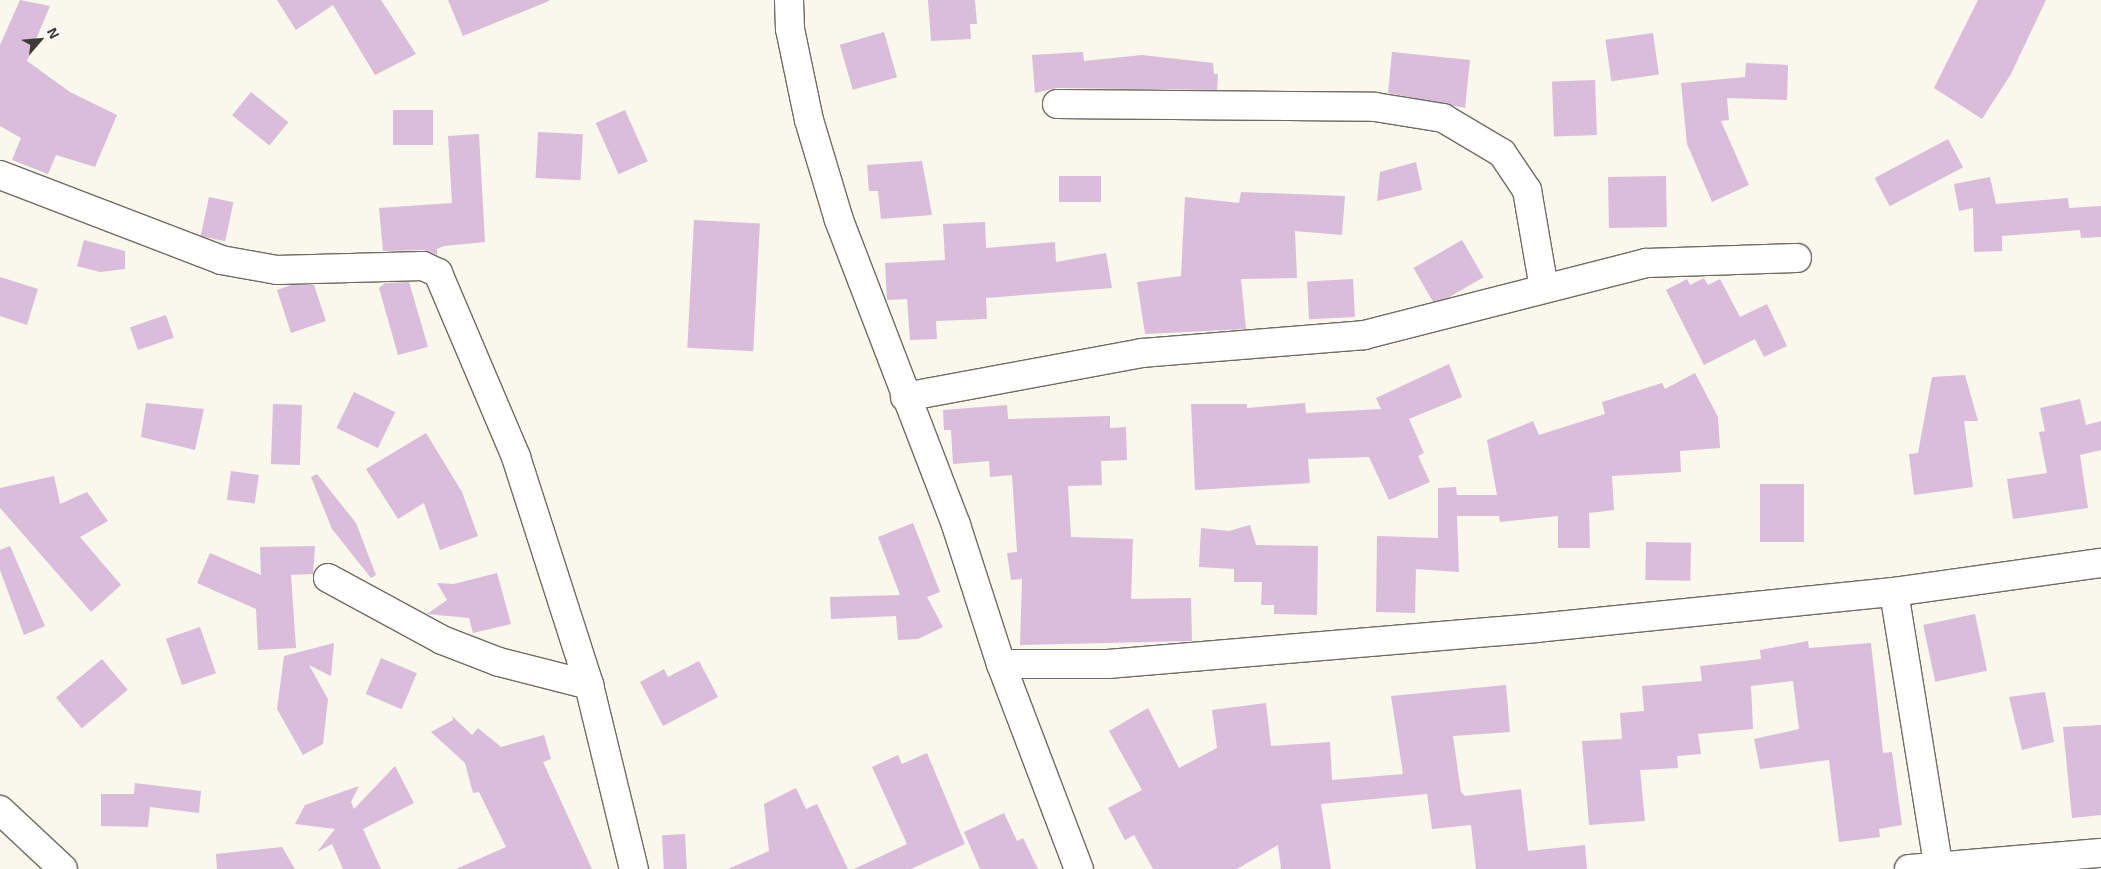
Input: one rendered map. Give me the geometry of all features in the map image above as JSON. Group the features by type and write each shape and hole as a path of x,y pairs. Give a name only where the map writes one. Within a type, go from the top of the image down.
{"street":[{"path":"789,0 790,29 810,120 828,184 905,397 956,525 1001,664 1079,869"},
{"path":"1057,104 1375,107 1443,118 1502,153 1528,190 1544,288"},
{"path":"0,174 221,260 277,270 424,266 438,273 516,457 589,685 634,869"},
{"path":"905,397 1142,353 1364,335 1544,288 1646,264 1797,258"},
{"path":"1001,664 1108,664 1284,650 1894,592 2101,563"},
{"path":"328,578 442,640 499,662 589,685"},
{"path":"1894,592 1939,867"},
{"path":"0,810 63,869"},
{"path":"1909,869 2101,853"}],"building":[{"path":"20,0 50,6 27,61 70,92 117,115 95,167 56,155 48,174 12,160 21,138 0,126 0,45"},
{"path":"277,0 381,0 416,54 375,75 333,5 296,30"},
{"path":"448,0 549,0 549,1 463,36"},
{"path":"928,0 975,0 977,24 970,24 971,39 931,41"},
{"path":"1978,0 2046,0 2011,74 1982,119 1934,88"},
{"path":"884,32 897,77 853,90 840,45"},
{"path":"1653,33 1659,75 1611,81 1605,40"},
{"path":"1083,52 1084,61 1142,55 1213,63 1214,74 1218,74 1217,90 1057,88 1035,93 1032,55"},
{"path":"1392,52 1470,60 1465,108 1388,93"},
{"path":"1746,63 1788,65 1787,100 1727,98 1729,120 1721,121 1749,185 1712,202 1687,144 1681,83 1745,77"},
{"path":"1595,80 1597,135 1554,136 1552,82"},
{"path":"251,92 288,122 269,146 232,115"},
{"path":"393,110 433,110 433,145 393,145"},
{"path":"625,110 648,161 619,174 596,123"},
{"path":"538,132 583,134 581,180 536,178"},
{"path":"479,134 485,242 444,246 437,249 437,255 423,250 383,251 379,208 452,203 448,136"},
{"path":"1948,139 1963,167 1890,206 1875,178"},
{"path":"922,161 932,215 881,219 878,191 869,191 867,165"},
{"path":"1416,162 1422,190 1377,201 1380,172"},
{"path":"1059,176 1101,176 1101,202 1059,202"},
{"path":"1666,176 1667,227 1609,228 1608,177"},
{"path":"1990,177 1996,204 2068,198 2069,208 2101,206 2101,237 2081,238 2080,230 2002,236 2002,251 1974,252 1973,208 1959,211 1954,184"},
{"path":"1241,192 1345,196 1342,235 1295,231 1297,278 1241,279 1246,329 1145,334 1137,282 1181,276 1185,197 1239,203"},
{"path":"209,197 233,202 225,241 201,236"},
{"path":"694,220 760,223 753,351 687,348"},
{"path":"985,222 986,248 1055,242 1056,262 1106,253 1112,288 986,298 987,319 936,321 937,339 910,340 907,299 887,300 885,263 945,260 943,224"},
{"path":"84,240 125,251 125,269 100,272 77,266"},
{"path":"1462,240 1484,277 1435,305 1414,268"},
{"path":"0,277 38,289 27,325 0,316"},
{"path":"1704,278 1708,285 1720,279 1740,317 1767,304 1787,346 1764,357 1755,339 1704,365 1666,290 1687,279 1690,285"},
{"path":"1353,279 1355,317 1309,319 1307,281"},
{"path":"409,282 428,347 398,355 379,288 385,283"},
{"path":"291,285 314,285 326,321 291,333 277,290"},
{"path":"166,315 174,338 138,350 130,327"},
{"path":"1449,364 1462,397 1409,419 1424,453 1418,456 1430,482 1389,500 1369,457 1308,459 1310,483 1195,490 1191,404 1247,404 1247,408 1305,403 1306,413 1381,409 1376,398"},
{"path":"1695,373 1718,417 1720,448 1680,451 1681,472 1612,476 1614,510 1589,513 1590,548 1558,548 1558,516 1500,522 1499,516 1457,516 1459,572 1416,569 1415,613 1376,612 1377,536 1438,538 1438,488 1456,487 1457,495 1497,495 1487,440 1533,421 1539,435 1605,414 1602,402 1662,383 1665,389"},
{"path":"1965,375 1978,421 1964,421 1973,487 1914,495 1909,454 1918,453 1932,377"},
{"path":"354,392 395,412 378,448 336,428"},
{"path":"2080,399 2086,425 2101,421 2101,450 2080,455 2088,508 2013,519 2007,479 2047,473 2039,432 2045,431 2040,408"},
{"path":"146,403 204,409 195,450 141,437"},
{"path":"273,404 302,405 300,465 271,464"},
{"path":"1007,405 1008,419 1110,416 1110,428 1126,427 1127,460 1101,461 1102,485 1068,486 1071,537 1133,539 1131,599 1191,598 1192,641 1020,645 1022,579 1011,580 1007,553 1017,552 1012,475 990,477 989,461 953,464 951,430 944,430 943,410"},
{"path":"426,433 462,492 478,536 440,550 424,503 398,519 366,469"},
{"path":"231,471 259,475 255,504 227,500"},
{"path":"317,474 356,523 376,575 371,578 332,529 311,477"},
{"path":"54,476 60,504 87,492 108,521 80,537 121,585 91,612 0,508 0,488"},
{"path":"1760,484 1804,484 1804,542 1760,542"},
{"path":"913,523 940,592 927,597 943,627 918,639 898,640 896,616 831,619 830,597 900,595 878,537"},
{"path":"1250,525 1256,545 1318,546 1317,615 1274,614 1274,605 1261,605 1262,582 1234,582 1234,569 1199,567 1201,528 1229,531"},
{"path":"1646,542 1691,543 1690,581 1645,580"},
{"path":"10,546 45,626 24,635 0,570 0,550"},
{"path":"315,546 313,574 291,575 296,648 258,650 256,609 197,583 210,553 261,575 260,547"},
{"path":"497,573 511,624 473,633 469,618 427,614 447,600 437,583 454,584"},
{"path":"1975,614 1987,671 1935,682 1923,625"},
{"path":"200,627 216,673 182,685 166,639"},
{"path":"1808,641 1809,648 1871,643 1883,753 1892,752 1902,825 1879,829 1880,837 1839,842 1829,760 1760,769 1754,739 1799,729 1793,681 1751,686 1753,729 1698,734 1701,754 1677,756 1678,768 1640,770 1645,821 1589,825 1582,741 1622,739 1620,713 1644,711 1642,686 1702,681 1700,666 1761,659 1760,650"},
{"path":"334,643 331,676 309,665 328,699 323,744 303,755 277,709 284,656"},
{"path":"381,658 417,673 402,709 366,694"},
{"path":"102,659 128,690 82,728 56,698"},
{"path":"699,661 718,697 663,726 640,682 664,669 668,677"},
{"path":"1506,685 1510,732 1453,736 1461,792 1465,796 1521,789 1528,851 1585,845 1587,869 1476,869 1471,825 1432,829 1427,794 1321,804 1331,869 1281,869 1278,845 1237,869 1153,869 1134,835 1125,840 1108,808 1142,790 1109,731 1148,708 1179,768 1217,748 1212,710 1266,703 1271,746 1330,742 1332,780 1403,774 1391,696"},
{"path":"2045,692 2054,742 2022,750 2009,697"},
{"path":"452,716 472,735 478,728 501,747 544,735 551,759 543,762 592,869 456,869 506,847 479,792 473,793 465,763 431,732 453,720"},
{"path":"2101,725 2101,815 2072,818 2063,727"},
{"path":"927,753 965,844 911,869 854,869 907,844 872,767 898,755 902,764"},
{"path":"395,766 414,803 363,829 381,869 343,869 332,844 317,852 335,829 295,824 305,805 359,786 351,802 354,809"},
{"path":"135,783 201,791 199,813 150,807 148,827 101,826 101,794 134,794"},
{"path":"796,788 806,809 817,804 848,869 728,869 769,851 764,804"},
{"path":"1004,813 1017,841 1023,838 1038,869 980,869 964,832"},
{"path":"685,834 687,869 664,869 662,835"},
{"path":"282,847 295,869 217,869 216,854"}]}
